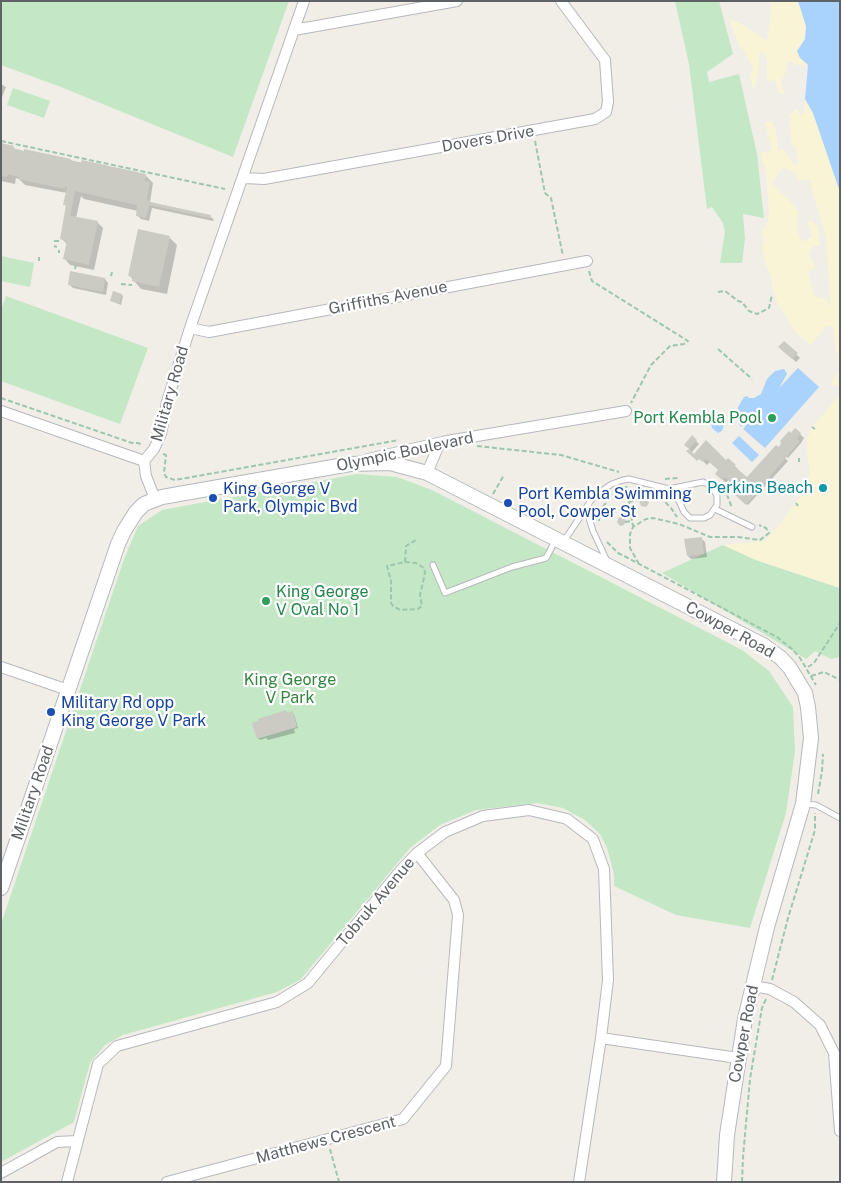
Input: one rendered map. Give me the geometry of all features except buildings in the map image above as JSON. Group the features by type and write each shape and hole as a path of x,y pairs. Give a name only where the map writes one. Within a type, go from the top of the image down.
{"main road":[{"name":"Cowper Road","path":"350,464 390,463 427,473 763,645 790,668 804,693 810,723 809,805 767,927 753,986 738,1058 727,1135 724,1182"},
{"name":"Olympic Boulevard","path":"155,499 189,491 350,464"},
{"name":"Military Road","path":"1,888 124,531 136,512 144,504 155,499"}],"street":[{"name":"Military Road","path":"155,499 146,476 144,461 154,449 161,434 167,402 190,328 244,178 304,1"},
{"path":"294,30 457,1"},
{"name":"Dovers Drive","path":"244,178 264,179 595,119 606,112 608,102 605,60 561,1"},
{"name":"Griffiths Avenue","path":"190,328 209,332 587,261"},
{"path":"1,411 144,461"},
{"name":"Olympic Boulevard","path":"350,464 446,441 626,411"},
{"path":"427,473 438,447 446,441"},
{"path":"1,667 68,690"},
{"name":"Tobruk Avenue","path":"67,1182 98,1064 117,1046 277,1002 308,983 417,853 445,832 483,816 529,810 567,819 593,839 604,869 608,980 602,1038 579,1182"},
{"name":"Matthews Crescent","path":"167,1182 403,1119 446,1066 458,915 454,900 417,853"},
{"path":"753,986 770,989 794,1002 820,1025 834,1053 840,1131"},
{"path":"602,1038 738,1058"},
{"path":"1,1173 57,1142 77,1141"}],"lane":[{"path":"433,565 445,593 512,567 546,558 594,496 612,484 623,480 630,479 670,489 697,482 707,483 712,486 718,501 715,509 704,518 690,518 684,512 670,489"},
{"path":"586,508 593,531 610,567"},
{"path":"715,509 755,526"},
{"path":"809,805 840,818"}],"path":[{"path":"533,130 545,193 551,198 561,247"},
{"path":"1,141 225,189"},
{"path":"54,241 59,241"},
{"path":"39,262 40,257"},
{"path":"587,261 592,281 688,341 684,344 670,346 651,365 626,411"},
{"path":"75,269 76,265"},
{"path":"111,276 112,272"},
{"path":"120,284 132,285"},
{"path":"718,292 725,291 757,314 769,308 772,294"},
{"path":"718,349 752,379"},
{"path":"1,398 132,444 138,443"},
{"path":"166,456 164,472 166,477 175,480 406,439"},
{"path":"461,440 479,448 560,455 621,472"},
{"path":"492,498 493,491 504,475"},
{"path":"660,479 681,478"},
{"path":"721,485 732,508 737,513"},
{"path":"604,537 618,553 639,564 630,548 629,542 633,527 627,490"},
{"path":"599,523 600,511 610,497 627,490 641,490"},
{"path":"652,493 661,498 671,508 676,517"},
{"path":"629,502 641,499"},
{"path":"633,527 639,522 653,518 679,524 710,537 738,537 760,540 768,533 766,528 755,526"},
{"path":"625,522 632,521"},
{"path":"700,533 703,527"},
{"path":"405,562 406,546 416,540"},
{"path":"405,562 416,563 424,568 425,573 420,595 422,606 418,609 400,610 392,606 391,603 391,581 387,566 405,562"},
{"path":"807,668 814,663 840,623"},
{"path":"811,676 824,672 840,680"},
{"path":"742,1182 750,1079 762,1008 770,989 788,918 815,830 809,805 822,770 823,753"},
{"path":"327,1140 339,1182"}],"green space":[{"path":"1,1 289,1 233,157 61,87 1,65"},
{"path":"675,1 719,1 733,54 707,72 709,82 739,74 757,154 764,218 743,214 745,239 742,263 720,263 725,232 723,223 712,207 707,209 689,64"},
{"path":"13,88 50,101 44,118 7,105"},
{"path":"1,256 34,263 30,287 1,281"},
{"path":"6,296 148,348 120,424 1,381 1,310"},
{"name":"King George V Park","path":"357,474 397,477 432,490 742,650 769,671 793,707 795,751 786,813 750,928 676,915 614,886 614,874 607,848 600,834 585,820 563,808 538,803 476,810 440,825 410,848 301,979 277,992 123,1035 105,1045 90,1063 74,1122 1,1162 1,924 124,559 138,526 162,510"},
{"path":"723,545 756,560 840,588 840,657 831,659 815,651 806,659 662,573"}],"sand":[{"path":"770,1 798,1 806,26 800,58 808,65 796,64 794,67 793,62 787,62 785,74 781,81 784,93 780,95 775,80 767,81 767,60 763,51 759,54 759,67 755,87 753,88 750,77 753,71 752,66 744,50 740,48 729,19 741,24 767,41"},
{"path":"805,99 813,113 840,192 840,388 831,383 839,370 833,326 825,327 811,345 795,332 778,304 762,247 764,243 762,232 768,222 769,213 766,172 760,153 772,150 765,122 772,121 776,130 778,151 783,149 793,163 798,166 796,146 792,145 789,115 797,109 800,116 804,113","holes":["783,167 795,173 799,181 809,179 826,238 831,307 826,299 815,296 808,273 815,267 809,254 813,246 820,246 818,227 811,220 808,223 812,237 802,242 797,229 799,211 772,183"]},
{"name":"Perkins Beach","path":"840,394 840,588 756,560 723,545 765,541 780,524 808,484 810,471 807,438 812,428"}],"water":[{"path":"798,1 840,1 840,192 813,113 805,99 808,65 800,58 797,51 805,39 806,26"},
{"name":"Port Kembla Pool","path":"798,368 819,387 765,448 743,429 757,412 741,427 737,420 738,407 744,397 754,398 761,394 767,379 775,371 784,369 787,374 779,388"},
{"path":"721,413 726,418 722,431 718,433 712,428 711,422"},
{"path":"739,436 759,455 752,462 732,443"}],"place":[{"name":"Port Kembla Pool","path":"772,418"},
{"name":"Perkins Beach","path":"823,488"},
{"name":"King George V Park, Olympic Bvd","path":"213,498"},
{"name":"Port Kembla Swimming Pool, Cowper St","path":"508,503"},
{"name":"King George V Oval No 1","path":"266,601"},
{"name":"Military Rd opp King George V Park","path":"51,712"}]}
